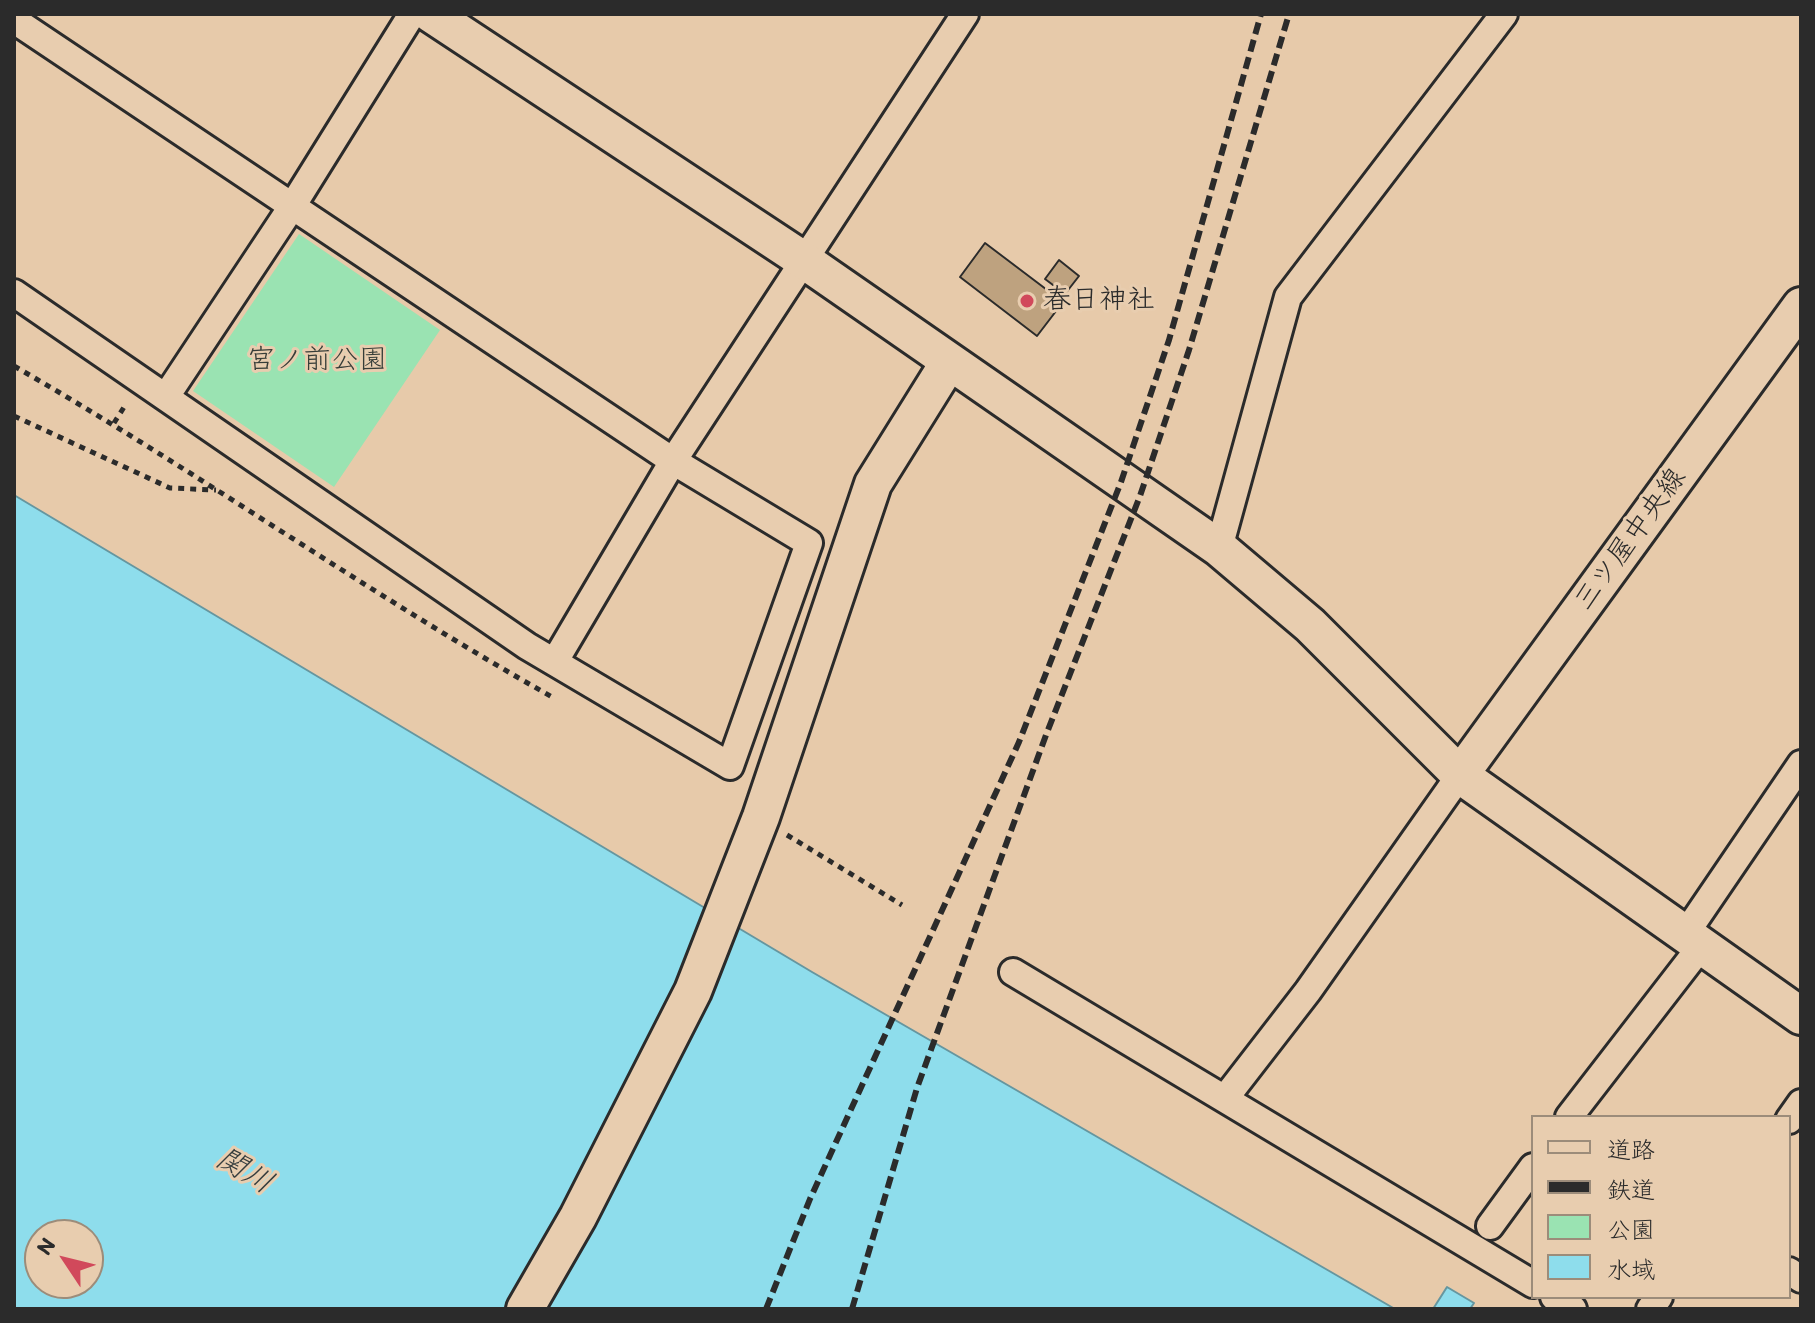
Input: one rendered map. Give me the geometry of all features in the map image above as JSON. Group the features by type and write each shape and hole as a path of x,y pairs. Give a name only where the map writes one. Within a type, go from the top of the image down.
{"main road":[{"path":"431,14 802,259 1219,548 1310,625 1460,775 1694,939 1795,1003"},
{"name":"三ツ屋中央線","path":"1460,775 1801,306"},
{"path":"525,1309 578,1217 693,991 756,829 873,484 949,362"}],"street":[{"path":"167,395 293,205 412,14"},
{"path":"1219,548 1288,297 1504,14"},
{"path":"555,661 673,461 959,16"},
{"path":"14,20 673,461 809,543 730,766 527,646 167,395 14,293"},
{"path":"1570,1115 1694,939 1801,764"},
{"path":"1226,1097 1308,991 1460,775"},
{"path":"1013,972 1531,1283"},
{"path":"1490,1226 1531,1170"}],"path":[{"path":"14,366 114,423 476,655 560,702"},
{"path":"14,416 170,488 217,490"},
{"path":"756,829 902,905"}],"green space":[{"name":"宮ノ前公園","path":"299,234 440,330 334,487 193,391"}],"water":[{"name":"関川","path":"14,495 812,972 1395,1309 14,1309"},
{"path":"1447,1287 1474,1303 1470,1309 1433,1309"}],"building":[{"path":"985,243 1063,302 1037,336 960,277"},
{"path":"1059,260 1079,276 1065,294 1045,279"}],"railway":[{"path":"766,1309 810,1199 1019,742 1121,482 1169,340 1261,14"},
{"path":"852,1309 917,1088 1046,735 1140,496 1189,350 1289,14"}],"place":[{"name":"春日神社","path":"1027,301"}]}
